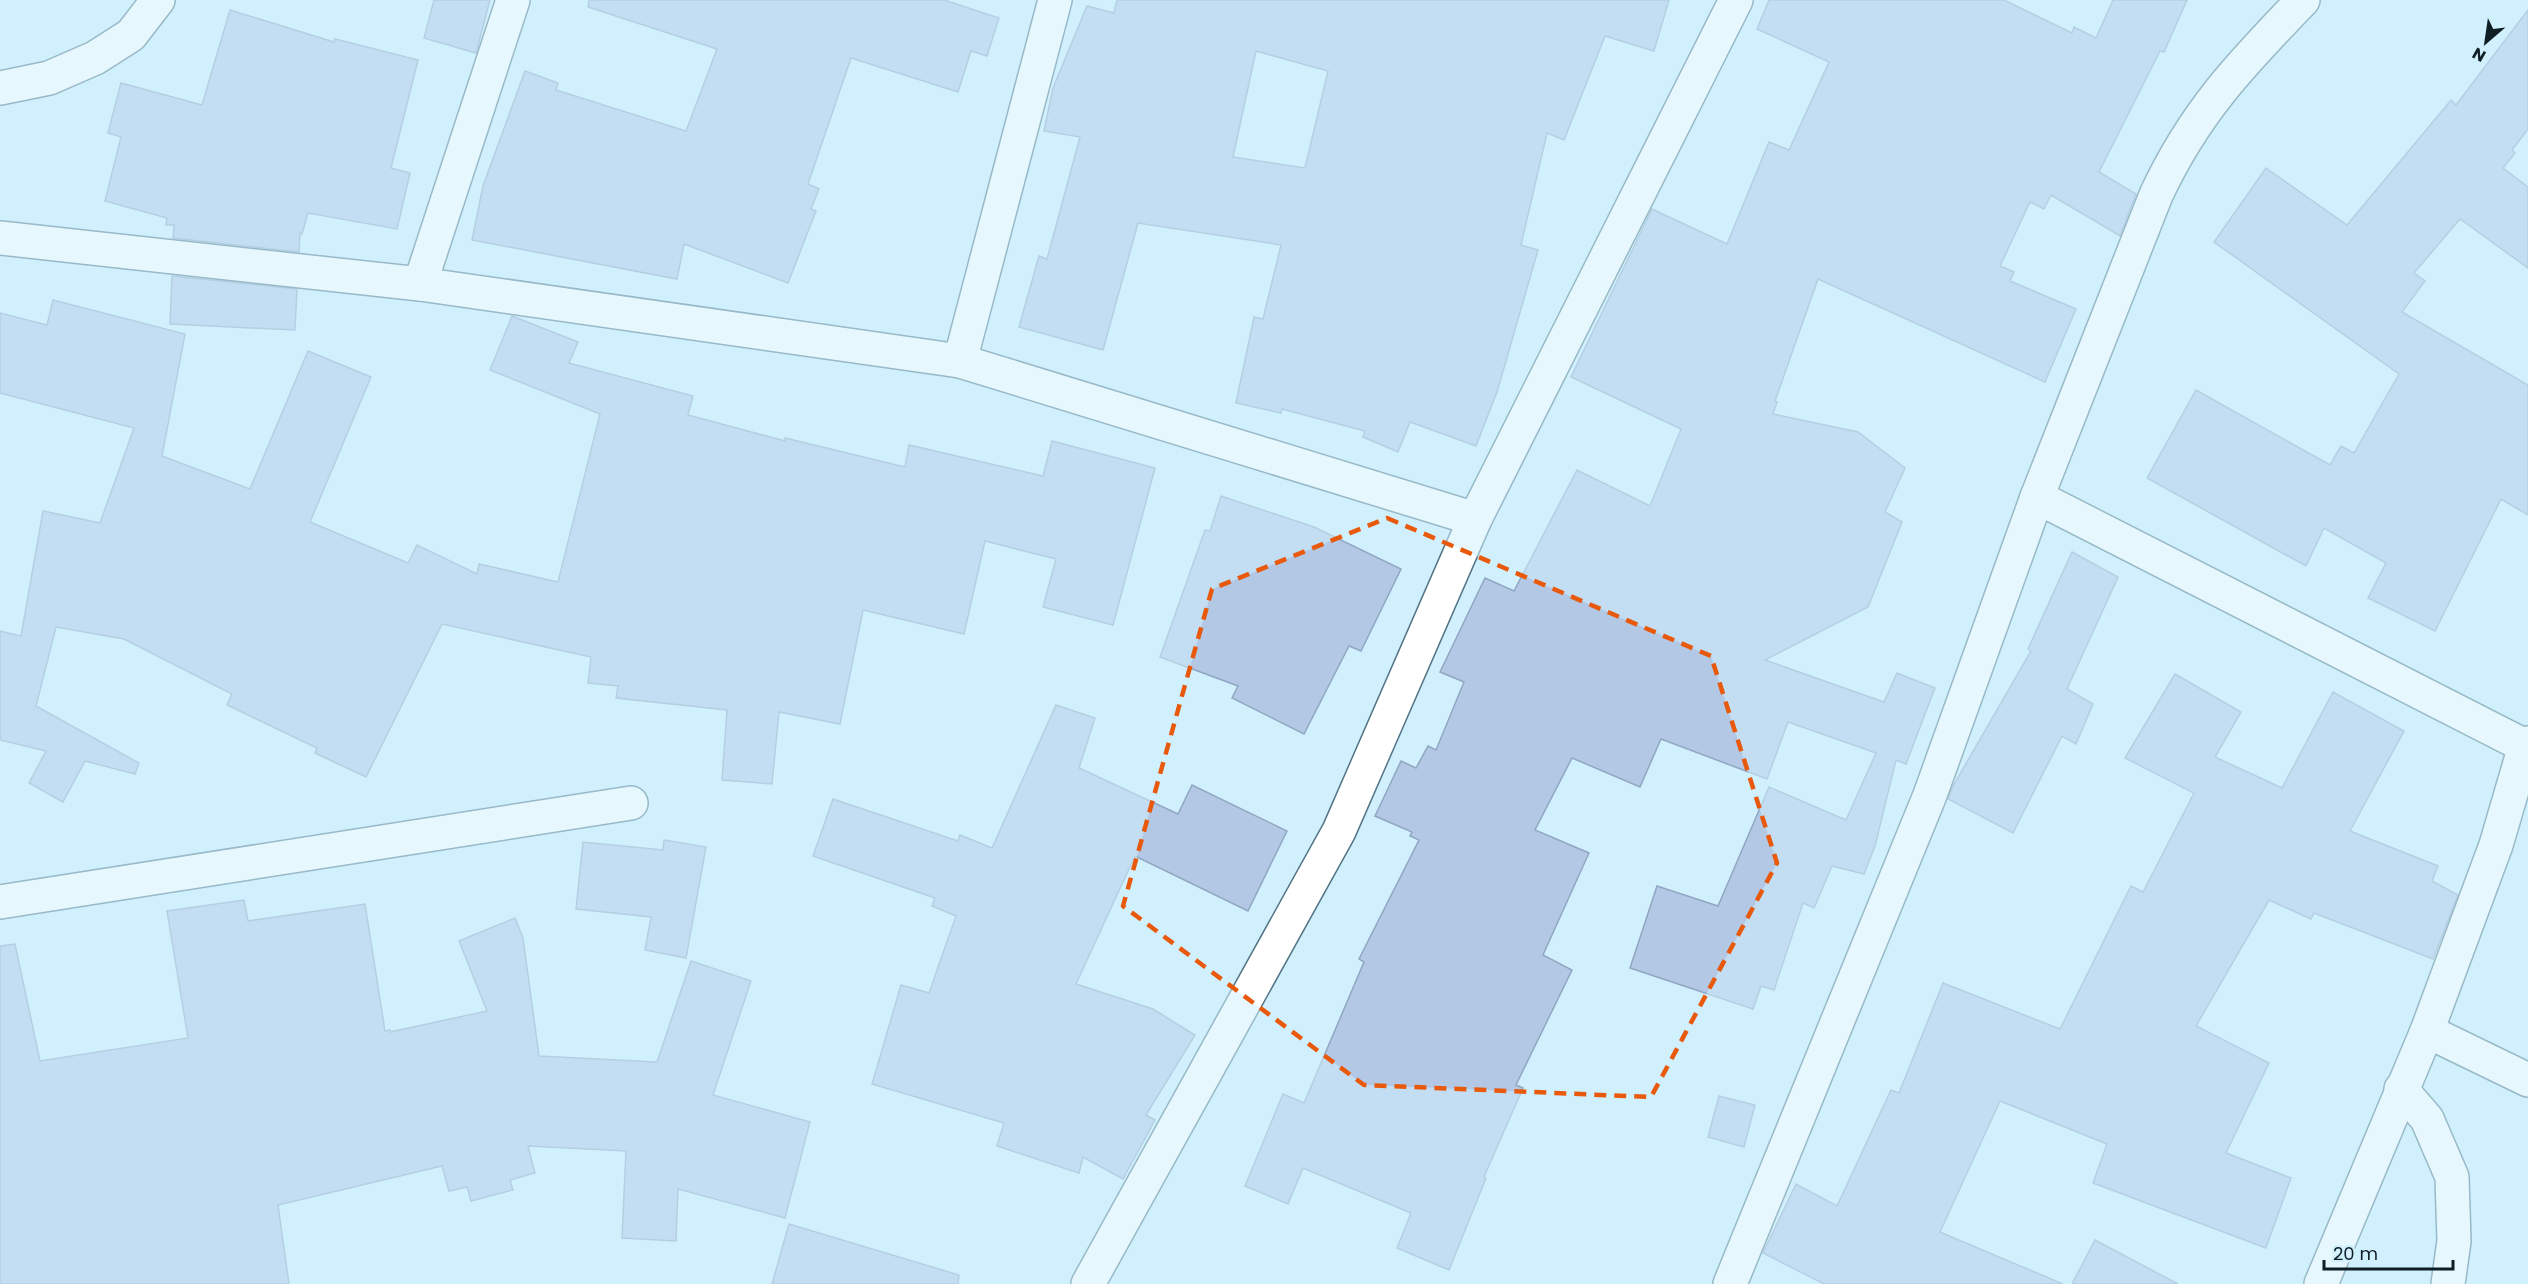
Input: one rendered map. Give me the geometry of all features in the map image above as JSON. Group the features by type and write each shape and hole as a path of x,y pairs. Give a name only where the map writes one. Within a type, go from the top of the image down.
{"street":[{"path":"0,88 50,78 95,58 131,35 158,0"},
{"path":"420,284 513,0"},
{"path":"960,361 1055,0"},
{"path":"1088,1284 1339,831 1475,519 1737,0"},
{"path":"1730,1284 1930,795 2037,497 2156,195 2173,159 2200,116 2236,69 2303,0"},
{"path":"0,238 420,284 960,361 1475,519"},
{"path":"2037,497 2527,744 2496,845 2427,1031 2321,1284"},
{"path":"0,902 631,802"},
{"path":"2427,1031 2528,1080"},
{"path":"2401,1089 2427,1119 2452,1177 2454,1241 2448,1284"}],"highlighted area":[{"path":"1387,518 1711,656 1777,863 1651,1097 1364,1085 1123,906 1212,589"}],"building":[{"path":"434,0 490,0 476,53 424,38"},
{"path":"589,0 944,0 999,18 987,56 971,51 958,92 851,58 808,184 819,189 811,209 816,211 788,283 684,244 677,279 472,240 483,186 525,71 558,83 556,90 686,131 717,49 588,7"},
{"path":"1117,0 1669,0 1654,51 1605,36 1564,140 1547,133 1521,245 1538,250 1497,392 1476,446 1410,422 1398,452 1363,437 1365,431 1282,409 1281,413 1236,403 1254,317 1263,319 1281,245 1138,223 1103,350 1019,327 1039,256 1047,259 1080,137 1044,131 1053,88 1087,6 1114,13","holes":["1256,51 1328,71 1305,168 1233,157"]},
{"path":"1769,0 2004,0 2072,33 2074,27 2096,38 2113,0 2187,0 2164,52 2160,51 2099,172 2136,194 2120,236 2051,195 2044,209 2030,202 2000,266 2014,272 2010,281 2076,309 2045,382 1818,279 1775,401 1777,402 1773,414 1858,432 1905,468 1885,512 1902,522 1868,607 1765,660 1884,702 1897,673 1935,688 1906,764 1896,760 1875,846 1864,874 1832,866 1814,908 1803,903 1774,990 1761,986 1753,1009 1630,968 1657,886 1718,906 1769,787 1846,820 1876,753 1788,722 1767,779 1661,739 1640,787 1572,758 1535,830 1589,853 1543,955 1572,970 1516,1085 1523,1088 1484,1177 1486,1178 1449,1270 1397,1248 1411,1213 1303,1168 1288,1204 1245,1186 1283,1094 1304,1103 1364,962 1359,959 1419,840 1410,836 1412,832 1375,816 1401,761 1416,768 1428,746 1436,750 1464,682 1440,672 1485,578 1514,591 1577,470 1650,506 1681,429 1571,377 1652,209 1727,244 1769,142 1789,150 1829,62 1757,29"},
{"path":"230,10 334,42 335,39 418,60 391,168 410,173 397,229 308,213 302,234 300,233 299,252 173,238 174,225 166,225 167,218 105,201 121,137 108,133 121,83 202,105"},
{"path":"2528,10 2528,129 2512,150 2515,153 2503,168 2528,187 2528,268 2460,219 2414,273 2425,281 2402,312 2528,385 2528,515 2501,499 2435,631 2368,598 2386,563 2324,528 2306,566 2147,478 2196,390 2330,465 2341,446 2354,453 2399,374 2214,242 2266,168 2347,225 2451,100 2456,105"},
{"path":"172,276 297,289 295,330 170,324"},
{"path":"53,300 185,334 162,456 250,489 308,351 371,377 310,522 408,563 417,545 477,574 479,564 558,582 600,414 490,370 512,316 578,342 569,363 693,396 688,415 785,441 785,438 905,467 909,445 1043,476 1052,441 1155,468 1113,625 1043,607 1056,559 985,541 964,634 863,610 840,724 779,712 772,784 722,780 727,710 616,698 618,686 588,683 591,657 442,624 366,777 315,753 317,748 227,705 232,694 124,639 56,627 36,706 139,763 135,774 85,761 63,802 29,783 46,751 0,740 0,631 21,636 43,511 100,523 134,428 0,393 0,313 47,325"},
{"path":"1221,496 1314,527 1401,569 1361,651 1349,646 1304,734 1232,698 1238,686 1160,657 1205,530 1210,531"},
{"path":"2072,552 2118,577 2067,689 2093,704 2076,744 2062,736 2013,833 1948,799 1953,786 2031,651 2028,649"},
{"path":"2175,674 2241,712 2215,757 2282,788 2333,692 2404,731 2350,831 2438,866 2432,881 2458,895 2433,959 2314,913 2311,919 2269,900 2196,1026 2269,1063 2226,1153 2291,1178 2266,1248 2093,1183 2107,1144 2000,1101 1940,1232 2063,1284 1824,1284 1763,1253 1796,1184 1837,1206 1891,1090 1899,1093 1943,983 2060,1029 2131,886 2143,892 2194,793 2125,758"},
{"path":"1056,705 1095,718 1079,768 1178,814 1192,785 1287,831 1248,911 1135,856 1076,984 1153,1009 1195,1035 1146,1115 1155,1120 1123,1179 1083,1157 1079,1173 997,1146 1004,1123 872,1084 901,985 929,993 956,916 932,906 935,898 813,856 833,799 958,841 960,835 992,848"},
{"path":"664,840 706,847 686,958 645,950 651,917 576,909 583,842 663,850"},
{"path":"244,900 248,921 365,904 385,1031 390,1030 390,1032 487,1011 459,941 515,918 523,938 539,1056 657,1062 691,961 751,981 713,1095 810,1122 785,1218 678,1189 676,1241 622,1238 626,1151 528,1146 535,1173 510,1180 513,1190 471,1201 467,1187 449,1191 442,1166 278,1205 289,1284 0,1284 0,946 15,944 40,1061 188,1038 167,911"},
{"path":"1719,1096 1755,1105 1744,1147 1708,1137"},
{"path":"789,1224 959,1275 958,1284 772,1284"},
{"path":"2095,1240 2178,1284 2072,1284"}]}
